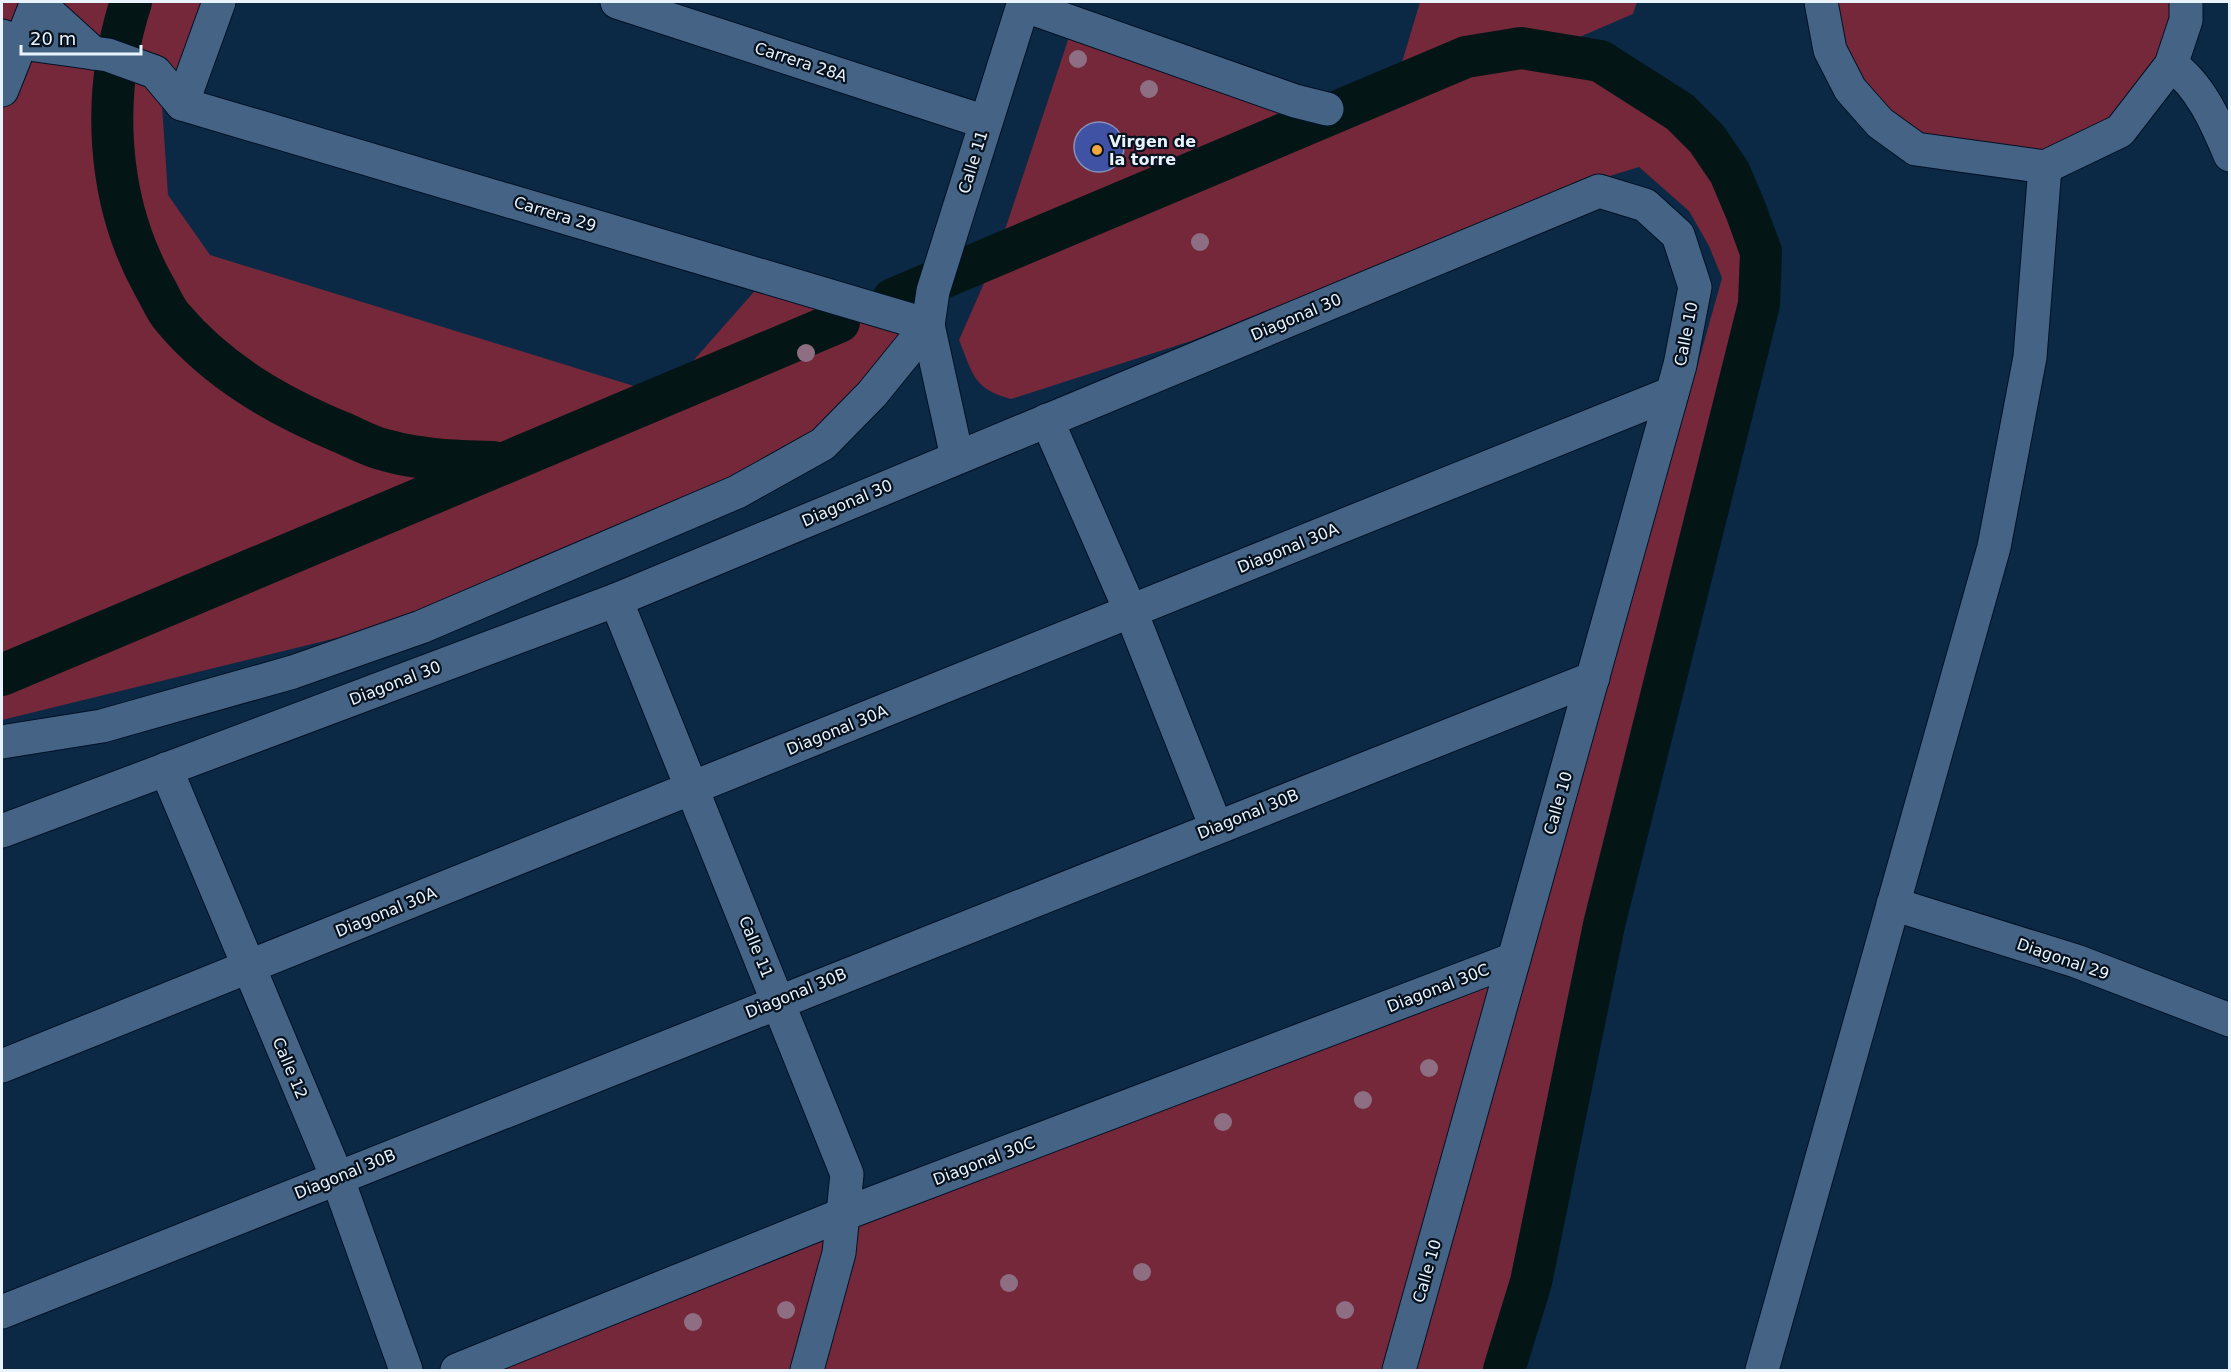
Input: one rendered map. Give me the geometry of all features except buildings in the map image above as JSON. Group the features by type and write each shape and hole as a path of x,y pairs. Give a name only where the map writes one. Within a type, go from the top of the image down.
{"street":[{"path":"2,90 11,40 37,2 101,54"},
{"path":"11,40 101,54 155,72 182,104 219,2"},
{"name":"Carrera 28A","path":"617,2 985,122"},
{"path":"1821,2 1830,50 1851,89 1880,123 1916,149 2045,167 2120,130 2171,65 2186,20 2186,2"},
{"path":"1023,3 1295,101 1327,109"},
{"name":"Calle 11","path":"928,325 933,291 1023,3"},
{"path":"2171,65 2181,71 2215,120 2229,155"},
{"name":"Carrera 29","path":"182,104 928,325"},
{"path":"1761,1371 1994,547 2030,357 2045,167"},
{"name":"Diagonal 30","path":"2,831 616,600 1599,191 1645,205 1678,235"},
{"name":"Calle 10","path":"1399,1371 1672,393 1695,287 1678,235"},
{"path":"928,325 957,457"},
{"path":"2,742 102,726 293,672 421,627 737,492 823,444 872,394 928,325"},
{"name":"Diagonal 30A","path":"2,1066 1672,393"},
{"path":"1047,420 1131,612 1215,827"},
{"name":"Calle 11","path":"616,600 847,1174 840,1253 807,1371"},
{"name":"Diagonal 30B","path":"2,1312 777,1001 1593,678"},
{"name":"Calle 12","path":"166,769 337,1177 406,1371"},
{"name":"Diagonal 29","path":"1893,904 2076,961 2229,1020"},
{"name":"Diagonal 30C","path":"457,1371 844,1214 1514,959"}],"shaded area":[{"path":"2,2 206,2 162,105 168,195 210,255 663,395 760,285 927,325 823,444 418,618 2,720"},
{"path":"1420,2 1637,2 1633,14 1547,51 1521,46 1465,55 1406,80 1400,69"},
{"path":"1821,2 2181,2 2181,71 2045,167 1916,149 1850,89"},
{"path":"1070,34 1312,108 1158,173 1000,245"},
{"path":"1520,49 1599,62 1679,114 1705,140 1729,173 1759,252 1758,303 1597,921 1529,1281 1502,1370 1416,1370 1722,278 1709,246 1689,211 1639,167 1590,182 1191,341 1011,399 998,395 982,385 972,371 959,340 992,265 1466,57"},
{"path":"1514,959 1399,1370 457,1370"}],"waterway":[{"path":"131,2 121,37 115,73 112,110 113,146 126,218 138,253 169,314 190,337 229,371 272,399 319,423 380,449 411,456 493,462"},
{"path":"893,299 1466,57 1521,48 1600,61 1680,112 1707,139 1730,173 1761,252 1759,304 1604,925 1531,1282 1504,1370"},
{"path":"2,675 839,322"}],"place":[{"name":"Virgen de la torre","path":"1097,150"}]}
